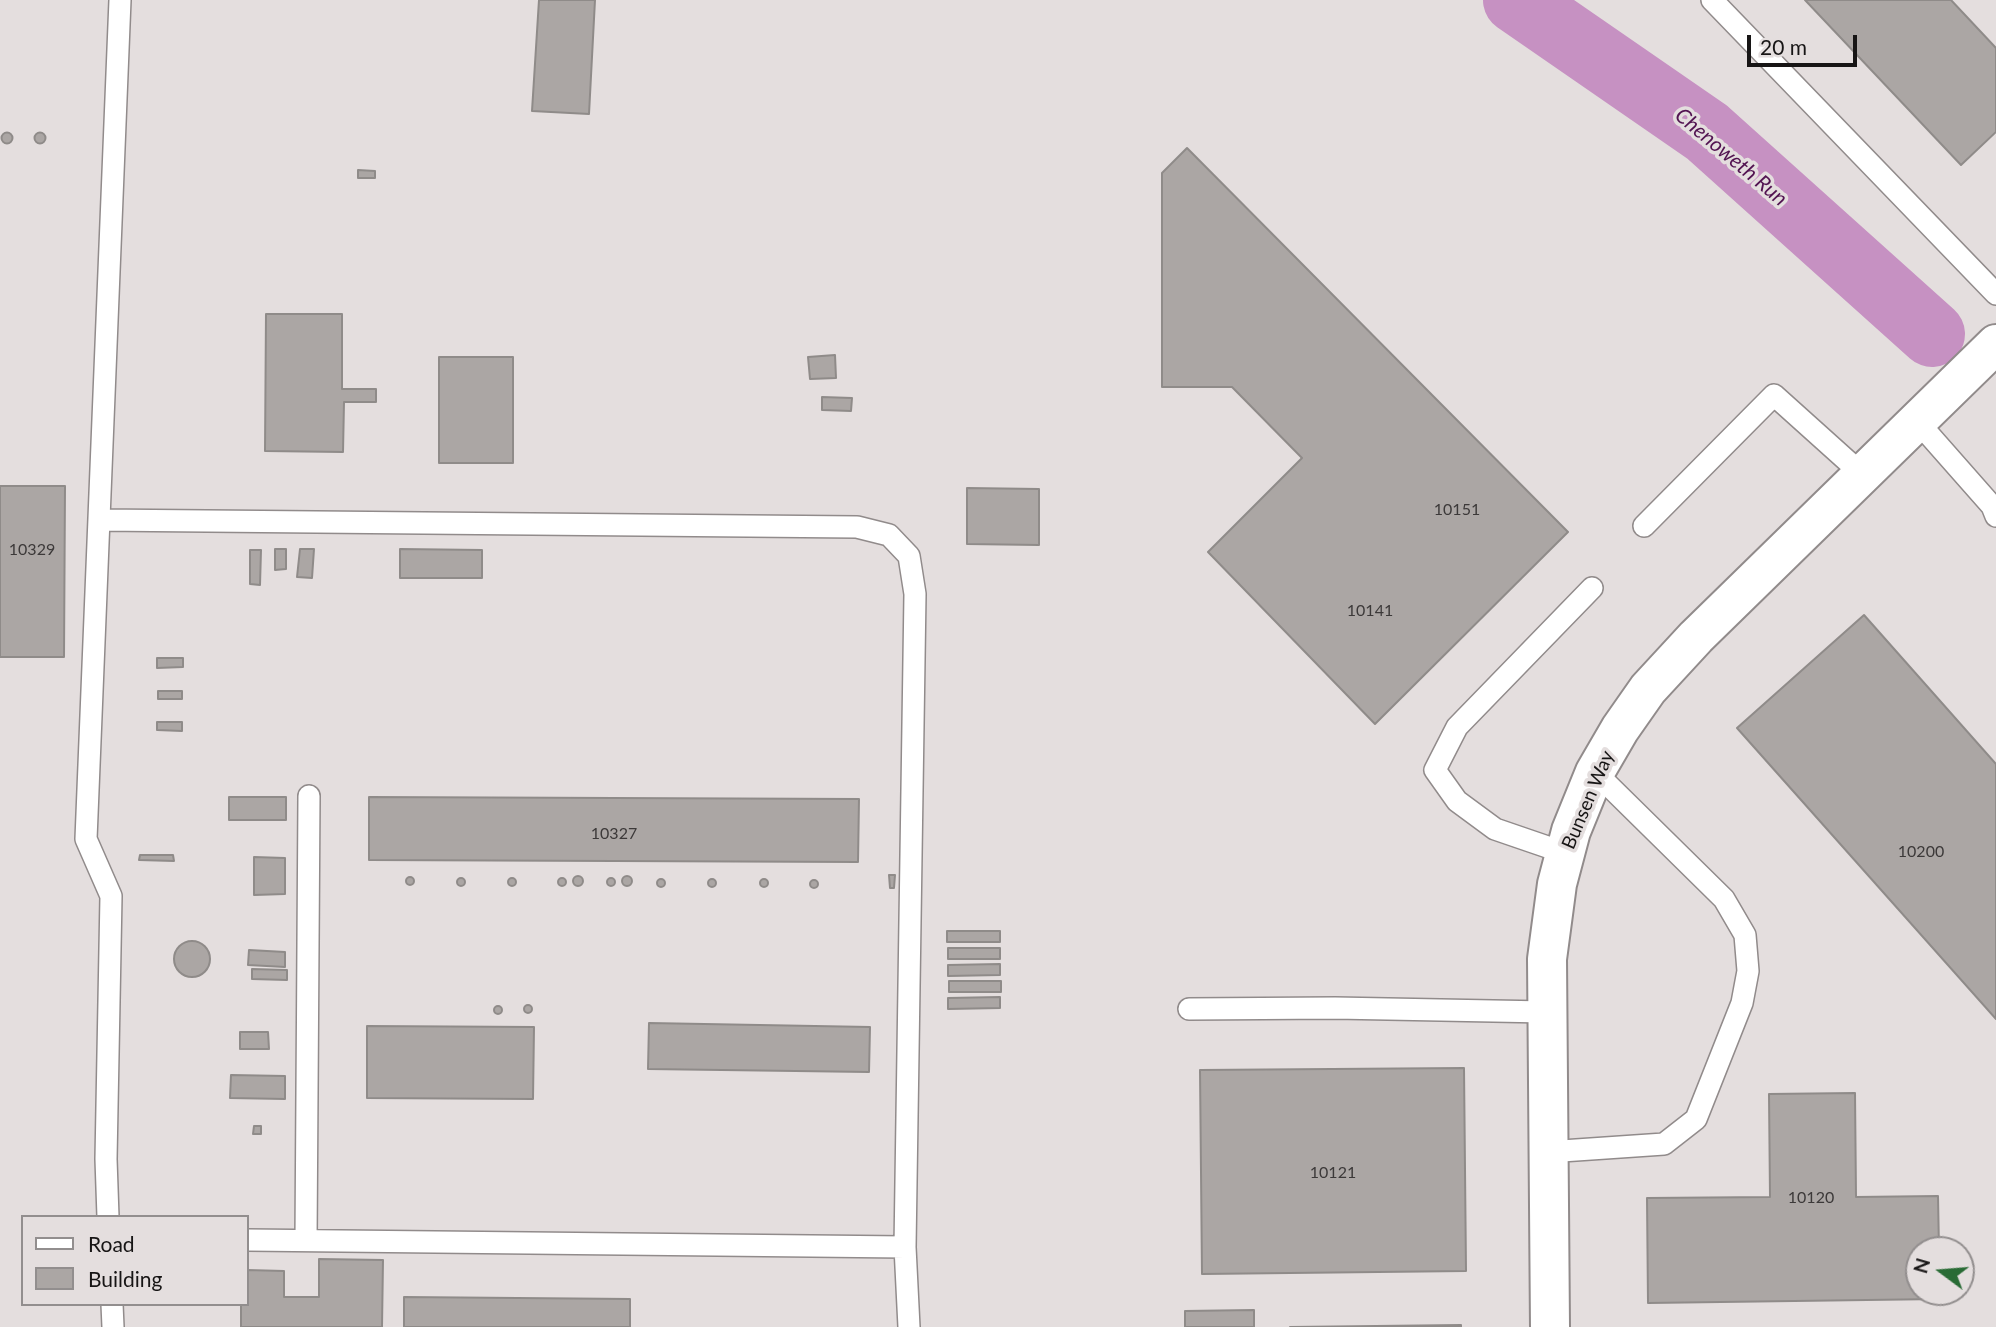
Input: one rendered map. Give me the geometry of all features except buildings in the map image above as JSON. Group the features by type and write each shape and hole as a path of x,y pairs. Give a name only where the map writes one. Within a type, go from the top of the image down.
{"street":[{"name":"Bunsen Way","path":"1550,1327 1547,959 1557,884 1565,853 1595,772 1648,689 1696,637 1996,344"}],"lane":[{"path":"108,1215 106,1159 111,896 86,839 120,0"},
{"path":"1712,0 1996,293"},
{"path":"1644,526 1774,395 1863,475"},
{"path":"1917,421 1992,506 1996,516"},
{"path":"99,520 858,527 888,536 909,556 915,594 905,1247 909,1327"},
{"path":"1565,853 1495,829 1457,801 1435,770 1457,727 1592,588"},
{"path":"1547,1152 1664,1144 1696,1119 1742,1003 1748,971 1745,935 1724,899 1595,772"},
{"path":"306,1240 309,796"},
{"path":"1189,1009 1335,1008 1546,1012"},
{"path":"248,1240 905,1247"},
{"path":"112,1306 113,1327"}],"waterway":[{"name":"Chenoweth Run","path":"1516,0 1707,132 1932,334"}]}
